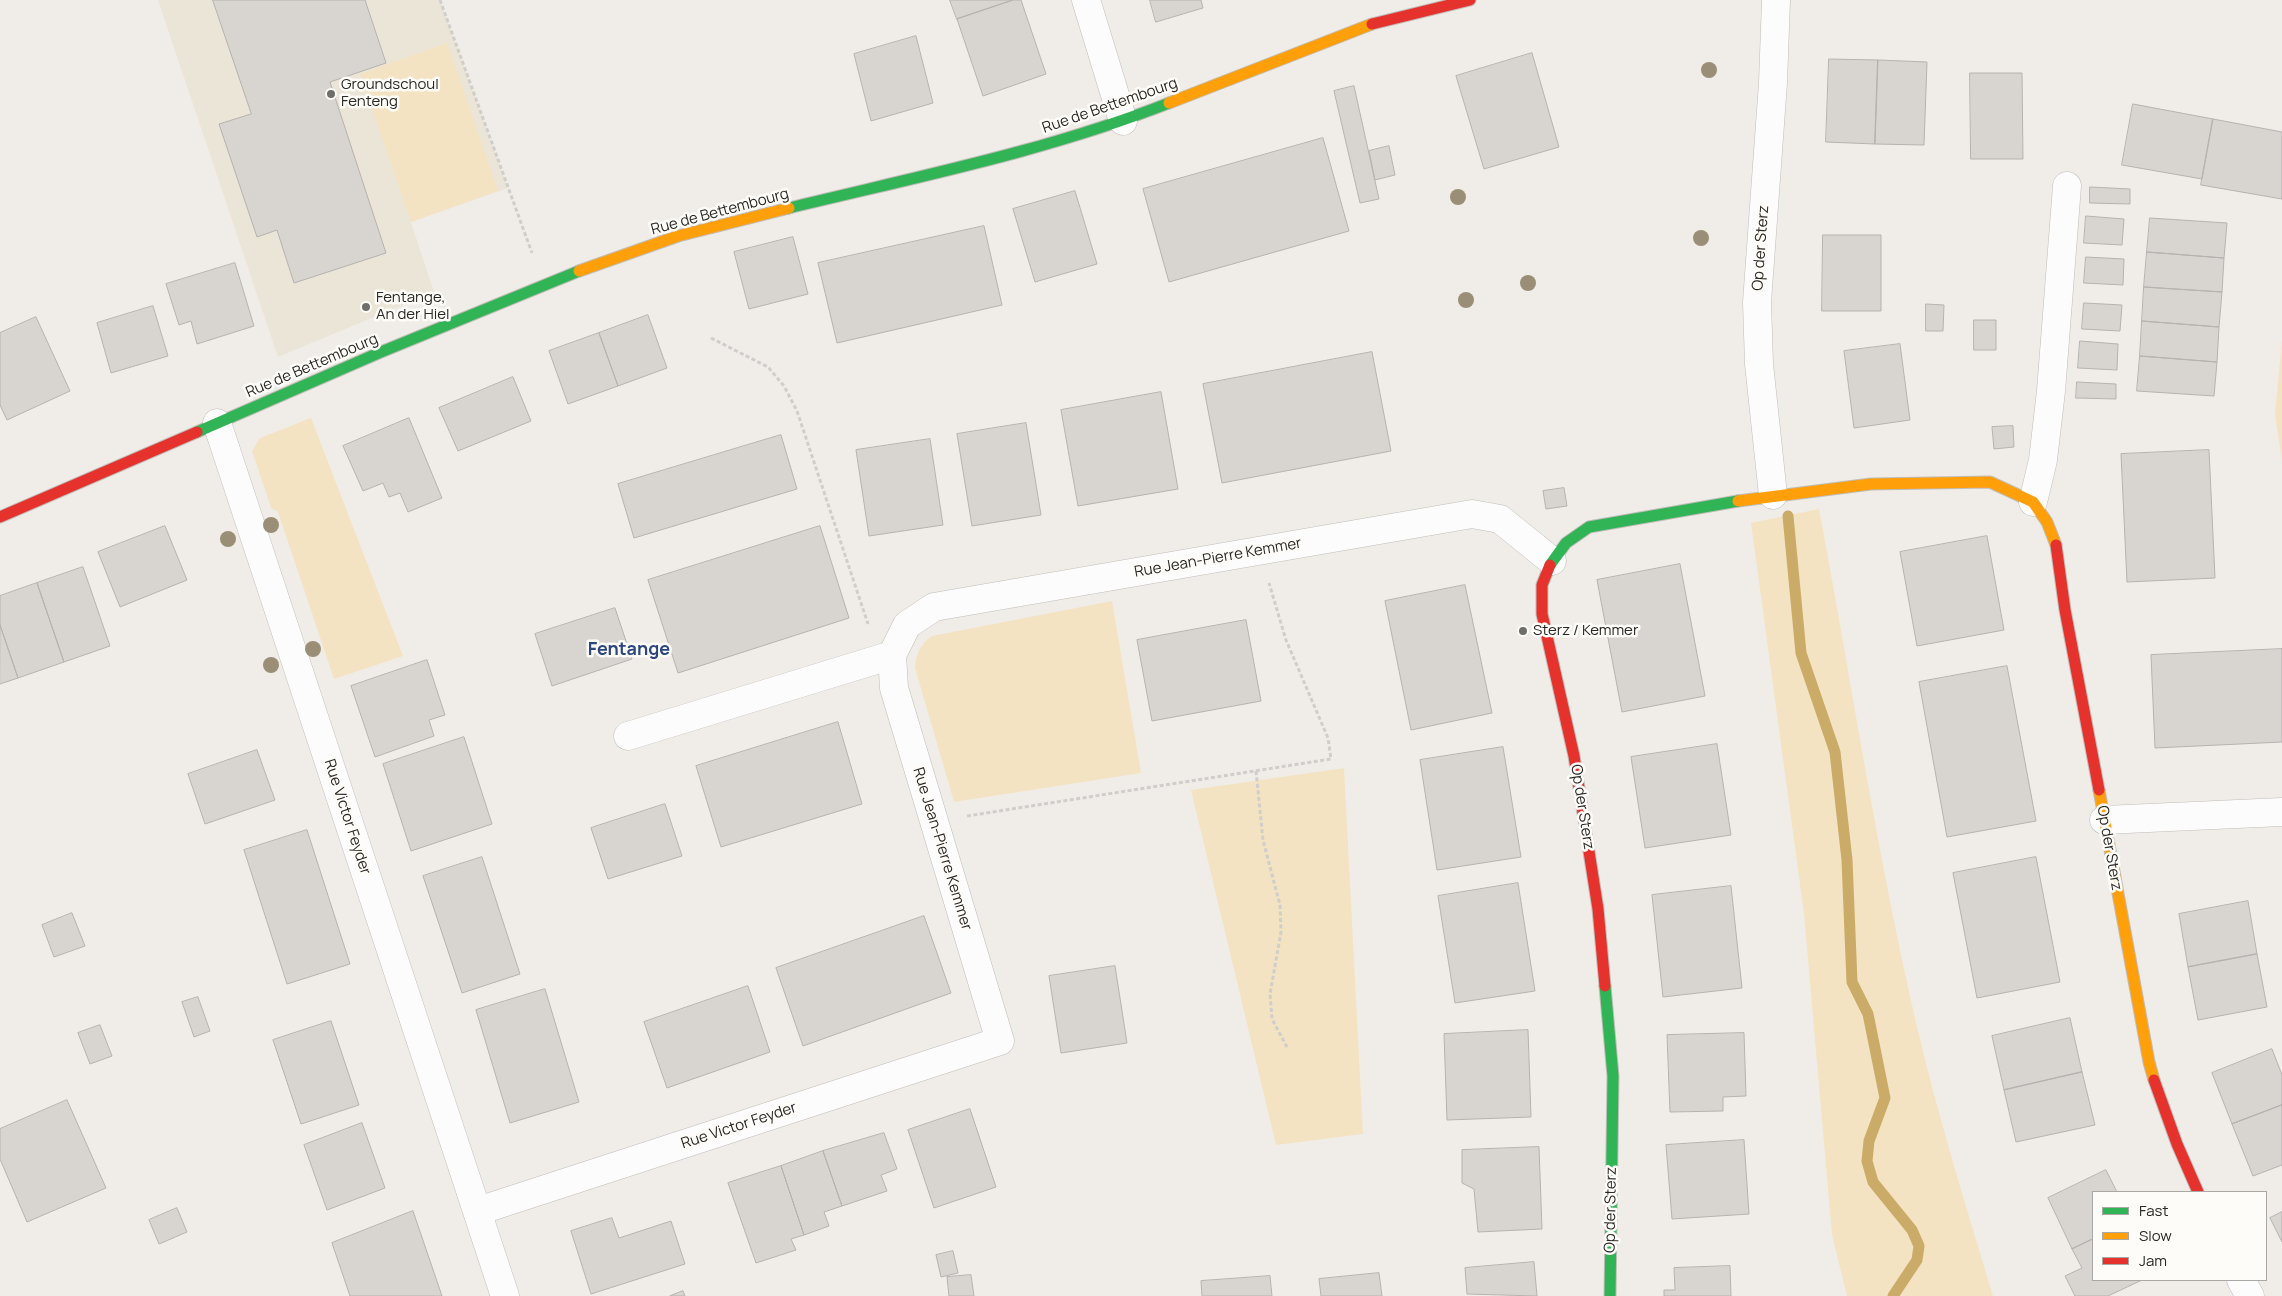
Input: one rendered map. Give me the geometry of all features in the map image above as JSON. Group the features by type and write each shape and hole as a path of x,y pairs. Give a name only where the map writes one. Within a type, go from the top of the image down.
{"street":[{"path":"1086,0 1123,121"},
{"name":"Rue de Bettembourg","path":"0,517 382,352 594,265 678,236 1036,147 1123,121 1375,23 1470,0"},
{"name":"Op der Sterz","path":"1773,495 1759,364 1756,302 1773,83 1776,0"},
{"path":"2033,502 2043,460 2051,391 2067,186"},
{"name":"Rue Victor Feyder","path":"217,423 506,1296"},
{"name":"Op der Sterz","path":"1610,1296 1613,1076 1598,909 1574,756 1542,614 1542,585 1552,561 1566,543 1589,527 1695,508 1773,495 1870,484 1990,482 2033,502 2047,522 2056,545 2065,610 2149,1062 2164,1114 2184,1164 2198,1191"},
{"name":"Rue Jean-Pierre Kemmer","path":"1000,1041 894,688 892,655 907,625 934,608 1472,514 1500,519 1552,561"},
{"path":"628,736 892,655"},
{"path":"2104,820 2282,812"},
{"name":"Rue Victor Feyder","path":"478,1212 1000,1041"},
{"path":"2242,1281 2250,1296"}],"path":[{"path":"440,0 533,255"},
{"path":"711,338 768,366 784,386 797,410 869,627"},
{"path":"963,817 1331,759 1328,738 1286,640 1259,551"},
{"path":"1256,771 1263,840 1280,905 1281,932 1270,994 1272,1019 1288,1050"}],"shaded area":[{"name":"Groundschoul Fenteng","path":"158,0 440,0 508,188 411,222 434,292 278,357"},
{"path":"447,43 498,191 411,222 360,74"},
{"path":"2282,339 2282,462 2275,414"},
{"path":"311,418 403,656 334,679 278,512 271,508 252,451 260,438"},
{"path":"1819,509 1878,838 1904,970 1936,1101 1993,1296 1847,1296 1832,1235 1804,914 1751,523"},
{"path":"1112,601 1141,773 954,802 915,668 916,658 922,646 932,636"},
{"path":"1344,768 1363,1134 1276,1145 1191,790"}],"building":[{"path":"213,0 365,0 386,63 330,82 386,253 294,283 277,230 257,237 219,124 251,114"},
{"path":"950,0 1013,0 957,19"},
{"path":"1013,0 1021,0 1046,74 983,96 957,19"},
{"path":"1150,0 1201,0 1203,8 1156,22"},
{"path":"916,36 933,103 871,121 854,54"},
{"path":"1532,53 1559,147 1484,169 1456,76"},
{"path":"1829,59 1878,60 1875,144 1826,142"},
{"path":"1878,60 1927,62 1924,145 1875,144"},
{"path":"1970,73 2022,73 2023,159 1971,159"},
{"path":"1354,86 1379,199 1360,203 1334,91"},
{"path":"2133,104 2213,119 2202,179 2122,165"},
{"path":"2213,119 2282,132 2282,199 2201,185"},
{"path":"1323,138 1349,231 1169,282 1143,189"},
{"path":"1389,146 1395,175 1375,180 1369,151"},
{"path":"2090,187 2130,189 2130,204 2090,203"},
{"path":"1075,191 1097,264 1035,282 1013,209"},
{"path":"2086,216 2124,219 2122,245 2084,243"},
{"path":"2150,218 2227,223 2224,258 2147,252"},
{"path":"984,226 1002,305 837,343 818,263"},
{"path":"1823,235 1881,235 1881,311 1822,311"},
{"path":"793,237 808,294 749,309 734,252"},
{"path":"2147,252 2224,258 2222,292 2144,287"},
{"path":"2086,257 2124,259 2123,285 2084,283"},
{"path":"235,263 254,326 197,344 191,321 179,325 166,284"},
{"path":"2144,287 2222,292 2219,327 2142,321"},
{"path":"2084,303 2122,305 2120,331 2082,329"},
{"path":"1926,304 1944,305 1943,331 1926,331"},
{"path":"153,306 168,356 111,373 97,323"},
{"path":"648,315 667,368 618,386 599,333"},
{"path":"36,317 70,391 7,420 0,405 0,333"},
{"path":"1974,320 1996,320 1996,350 1974,350"},
{"path":"2142,321 2219,327 2217,362 2140,356"},
{"path":"599,333 618,386 568,404 549,351"},
{"path":"2080,341 2118,344 2117,370 2078,368"},
{"path":"1900,344 1910,420 1854,428 1844,351"},
{"path":"1372,352 1391,451 1222,483 1203,384"},
{"path":"2140,356 2217,362 2214,396 2137,391"},
{"path":"513,377 531,421 458,451 439,408"},
{"path":"2077,382 2116,384 2116,399 2076,398"},
{"path":"1161,392 1178,489 1078,506 1061,410"},
{"path":"409,418 442,498 408,512 400,493 389,497 383,483 363,491 343,446"},
{"path":"1026,423 1041,515 972,526 957,434"},
{"path":"2013,426 2014,447 1994,449 1992,427"},
{"path":"781,435 797,489 634,538 618,484"},
{"path":"930,439 943,525 869,536 856,450"},
{"path":"2209,450 2215,578 2127,582 2121,454"},
{"path":"1564,488 1567,506 1546,509 1543,491"},
{"path":"165,526 187,580 120,607 98,552"},
{"path":"820,526 849,618 678,673 648,580"},
{"path":"1987,536 2004,630 1917,646 1900,552"},
{"path":"1680,564 1705,696 1622,712 1597,580"},
{"path":"83,567 110,646 64,662 37,583"},
{"path":"37,583 64,662 18,678 0,625 0,596"},
{"path":"1465,585 1492,713 1411,730 1385,601"},
{"path":"615,608 632,659 552,686 535,634"},
{"path":"1246,620 1261,701 1152,721 1137,640"},
{"path":"0,625 18,678 0,684"},
{"path":"2282,649 2282,742 2155,748 2151,655"},
{"path":"427,660 445,715 429,720 434,736 375,757 351,686"},
{"path":"2007,666 2036,821 1947,837 1919,682"},
{"path":"838,722 862,804 721,847 696,766"},
{"path":"464,737 492,824 411,851 383,764"},
{"path":"1717,744 1731,835 1645,848 1631,757"},
{"path":"1503,747 1521,857 1437,870 1420,760"},
{"path":"257,750 275,800 205,824 188,774"},
{"path":"665,804 682,856 608,879 591,828"},
{"path":"307,830 350,964 287,984 244,850"},
{"path":"482,857 520,974 462,993 423,876"},
{"path":"2036,857 2060,982 1977,998 1953,873"},
{"path":"1518,883 1535,991 1455,1003 1438,896"},
{"path":"1731,886 1742,988 1663,997 1652,895"},
{"path":"2248,901 2257,954 2188,967 2179,914"},
{"path":"72,913 85,946 54,957 42,925"},
{"path":"924,916 951,993 803,1046 776,968"},
{"path":"2257,954 2267,1007 2198,1020 2188,967"},
{"path":"1115,966 1127,1043 1061,1053 1049,976"},
{"path":"748,986 770,1052 667,1088 644,1022"},
{"path":"545,989 579,1102 510,1123 476,1010"},
{"path":"198,997 210,1031 194,1037 182,1002"},
{"path":"2070,1018 2082,1072 2004,1090 1992,1036"},
{"path":"331,1021 359,1105 301,1124 273,1040"},
{"path":"100,1025 112,1056 90,1064 78,1033"},
{"path":"1528,1030 1531,1117 1447,1120 1444,1034"},
{"path":"1744,1033 1746,1096 1723,1097 1723,1111 1670,1112 1667,1035"},
{"path":"2272,1049 2282,1075 2282,1105 2232,1124 2212,1073"},
{"path":"2082,1072 2095,1125 2016,1142 2004,1090"},
{"path":"67,1100 106,1188 27,1222 0,1159 0,1129"},
{"path":"2282,1105 2282,1165 2253,1176 2232,1124"},
{"path":"970,1109 996,1187 934,1208 908,1130"},
{"path":"362,1123 385,1188 327,1210 304,1145"},
{"path":"884,1133 897,1169 881,1175 887,1191 842,1206 823,1151"},
{"path":"1744,1140 1749,1214 1672,1219 1666,1145"},
{"path":"1539,1147 1542,1229 1478,1232 1474,1189 1462,1183 1462,1150"},
{"path":"823,1151 842,1206 824,1212 829,1226 804,1235 781,1166"},
{"path":"781,1166 804,1235 791,1239 796,1250 756,1263 728,1183"},
{"path":"2106,1170 2116,1191 2092,1191 2092,1239 2072,1249 2048,1198"},
{"path":"177,1208 187,1232 159,1244 149,1220"},
{"path":"413,1211 442,1296 350,1296 332,1243"},
{"path":"2282,1212 2282,1242 2270,1218"},
{"path":"612,1218 619,1238 671,1221 685,1264 591,1294 571,1231"},
{"path":"2092,1239 2092,1281 2140,1281 2108,1296 2075,1296 2065,1276 2082,1268 2072,1249"},
{"path":"953,1251 958,1273 941,1277 936,1255"},
{"path":"1534,1262 1537,1296 1467,1294 1465,1268"},
{"path":"1730,1266 1731,1296 1664,1296 1664,1290 1675,1290 1674,1268"},
{"path":"1379,1273 1382,1296 1321,1296 1319,1279"},
{"path":"971,1275 974,1296 949,1296 947,1277"},
{"path":"1270,1276 1272,1296 1202,1296 1201,1281"},
{"path":"683,1291 685,1296 670,1296"}],"waterway":[{"path":"1788,516 1801,653 1835,752 1847,860 1852,982 1868,1014 1885,1098 1869,1141 1867,1161 1873,1182 1912,1230 1919,1246 1917,1260 1893,1296"}],"traffic: fast":[{"path":"789,208 1029,149 1123,120 1169,103"},
{"path":"197,432 381,352 579,271"},
{"path":"1550,565 1566,543 1589,527 1738,501"},
{"path":"1605,986 1613,1076 1610,1296"}],"traffic: slow":[{"path":"1169,103 1372,24"},
{"path":"579,271 678,236 789,208"},
{"path":"1738,501 1871,484 1990,482 2033,502 2047,522 2056,545"},
{"path":"2099,790 2149,1062 2154,1080"}],"traffic: jam":[{"path":"1372,24 1470,0"},
{"path":"0,517 197,432"},
{"path":"2056,545 2065,610 2099,790"},
{"path":"1550,565 1542,585 1542,614 1574,756 1598,909 1605,986"},
{"path":"2154,1080 2177,1144 2198,1191"}],"place":[{"name":"Groundschoul Fenteng","path":"331,94"},
{"name":"Fentange, An der Hiel","path":"366,307"},
{"name":"Sterz / Kemmer","path":"1523,631"}],"district":[{"name":"Fentange","path":"629,650"}]}
